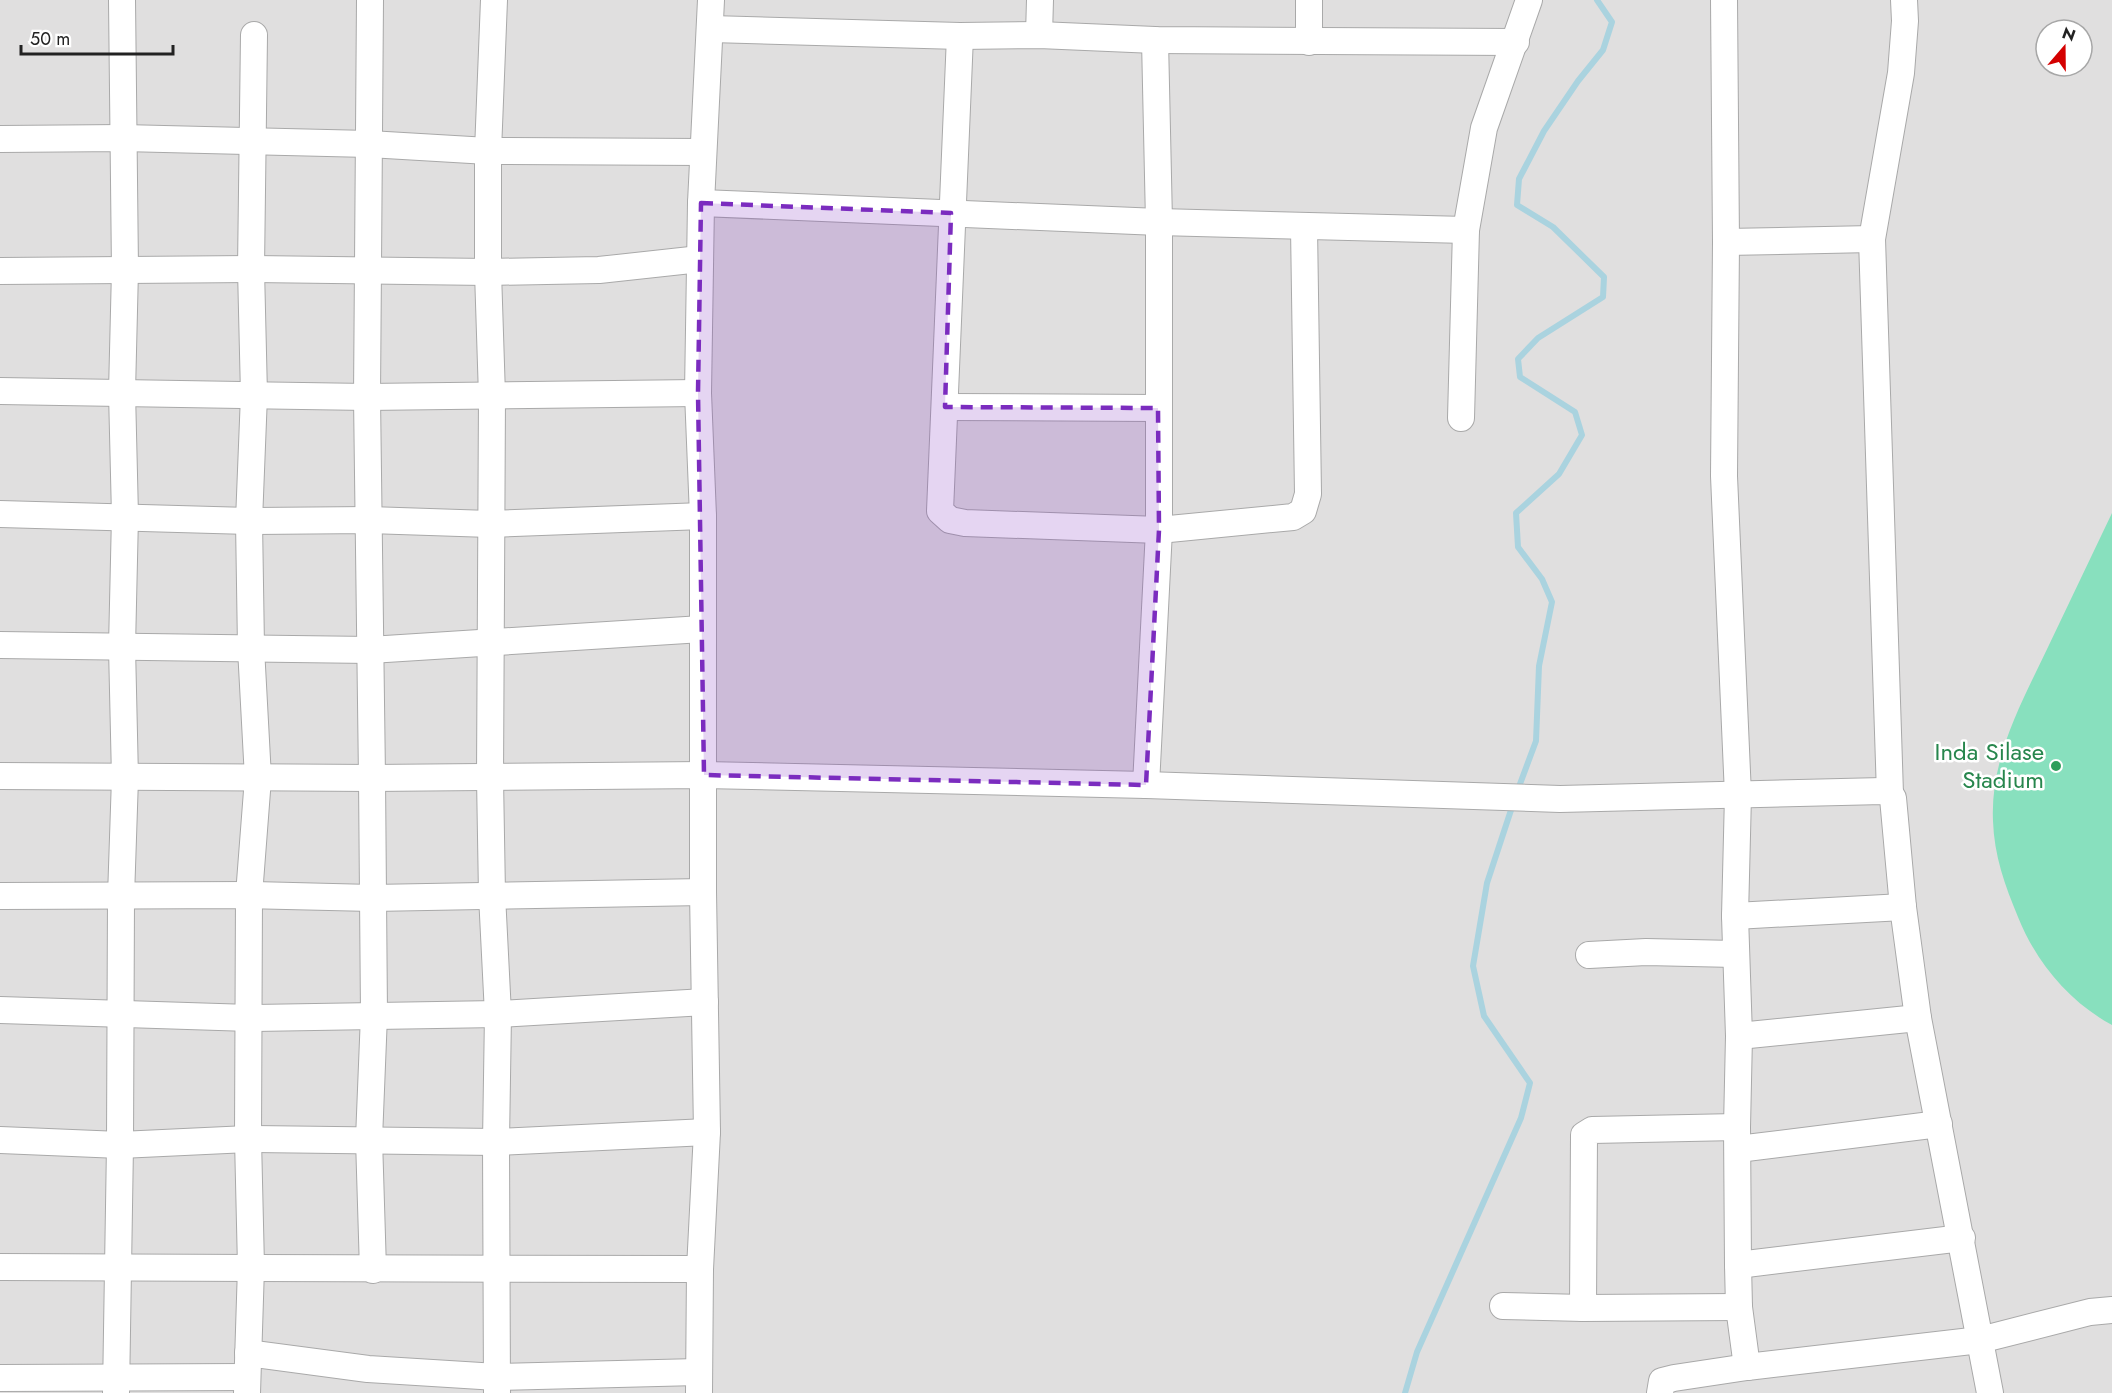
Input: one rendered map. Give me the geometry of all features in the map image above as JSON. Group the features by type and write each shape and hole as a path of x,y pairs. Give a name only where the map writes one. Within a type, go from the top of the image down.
{"street":[{"path":"116,1386 121,897 125,778 122,647 125,516 122,392 125,270 122,0"},
{"path":"370,0 367,398 374,1015 369,1139 374,1270"},
{"path":"494,0 488,151 488,272 492,396 490,778 492,895 498,1014 497,1385"},
{"path":"0,1378 116,1386 248,1374 368,1369 497,1385 699,1382 700,1269 706,1132 703,892 703,516 698,393 701,203 711,0"},
{"path":"1040,0 1040,35"},
{"path":"1309,0 1309,42"},
{"path":"1461,418 1466,230 1484,128 1529,0"},
{"path":"1724,0 1726,242 1724,476 1738,795 1735,954 1739,1036 1739,1307 1747,1367"},
{"path":"1904,0 1902,73 1872,239 1890,794 1893,798 1903,907 1918,1018 1990,1393"},
{"path":"711,29 960,36 1040,35 1155,40 1516,42"},
{"path":"248,1374 251,1267 248,1139 249,895 258,778 251,648 249,520 254,395 251,269 254,35"},
{"path":"960,36 940,511 950,520 965,523 1160,530 1293,518 1303,511 1308,495 1304,227"},
{"path":"1146,785 1160,530 1159,222 1155,40"},
{"path":"0,139 123,138 252,143 369,144 488,151 703,152"},
{"path":"701,203 1159,222 1466,230"},
{"path":"1726,242 1872,239"},
{"path":"0,271 251,269 488,272 599,270 700,259"},
{"path":"0,391 367,398 698,393"},
{"path":"945,407 1158,408"},
{"path":"0,514 490,524 703,516"},
{"path":"0,645 370,650 702,628"},
{"path":"0,776 490,778 704,775 1146,785 1560,799 1883,792 1890,794"},
{"path":"0,896 249,895 372,898 703,892"},
{"path":"1735,916 1903,907"},
{"path":"1588,955 1646,952 1735,954"},
{"path":"0,1010 250,1018 498,1014 705,1002"},
{"path":"1739,1036 1918,1018"},
{"path":"1583,1308 1584,1135 1592,1130 1738,1138 1939,1124"},
{"path":"0,1140 120,1145 248,1139 496,1142 706,1132"},
{"path":"1738,1265 1962,1238"},
{"path":"0,1267 251,1267 374,1270 700,1269"},
{"path":"1503,1306 1739,1307"},
{"path":"1660,1393 1662,1381 1747,1367 1980,1340 2090,1312 2112,1310"}],"highlighted area":[{"path":"701,203 951,213 945,407 1158,408 1159,530 1146,785 704,775 698,393"}],"shaded area":[{"path":"0,0 2112,0 2112,1393 0,1393"}],"green space":[{"name":"Inda Silase Stadium","path":"2112,513 2112,1025 2096,1016 2068,993 2044,965 2025,934 1998,858 1993,821 1993,797 2003,752 2019,708"}],"waterway":[{"path":"1517,792 1536,741 1539,666 1552,602 1542,579 1518,547 1516,513 1559,474 1582,435 1575,412 1520,377 1518,359 1538,338 1603,297 1604,277 1553,227 1517,205 1519,179 1544,131 1578,81 1603,50 1612,22 1597,0"},
{"path":"1405,1393 1417,1352 1521,1118 1530,1083 1484,1016 1473,966 1487,883 1513,804"}],"place":[{"name":"Inda Silase Stadium","path":"2056,766"}]}
